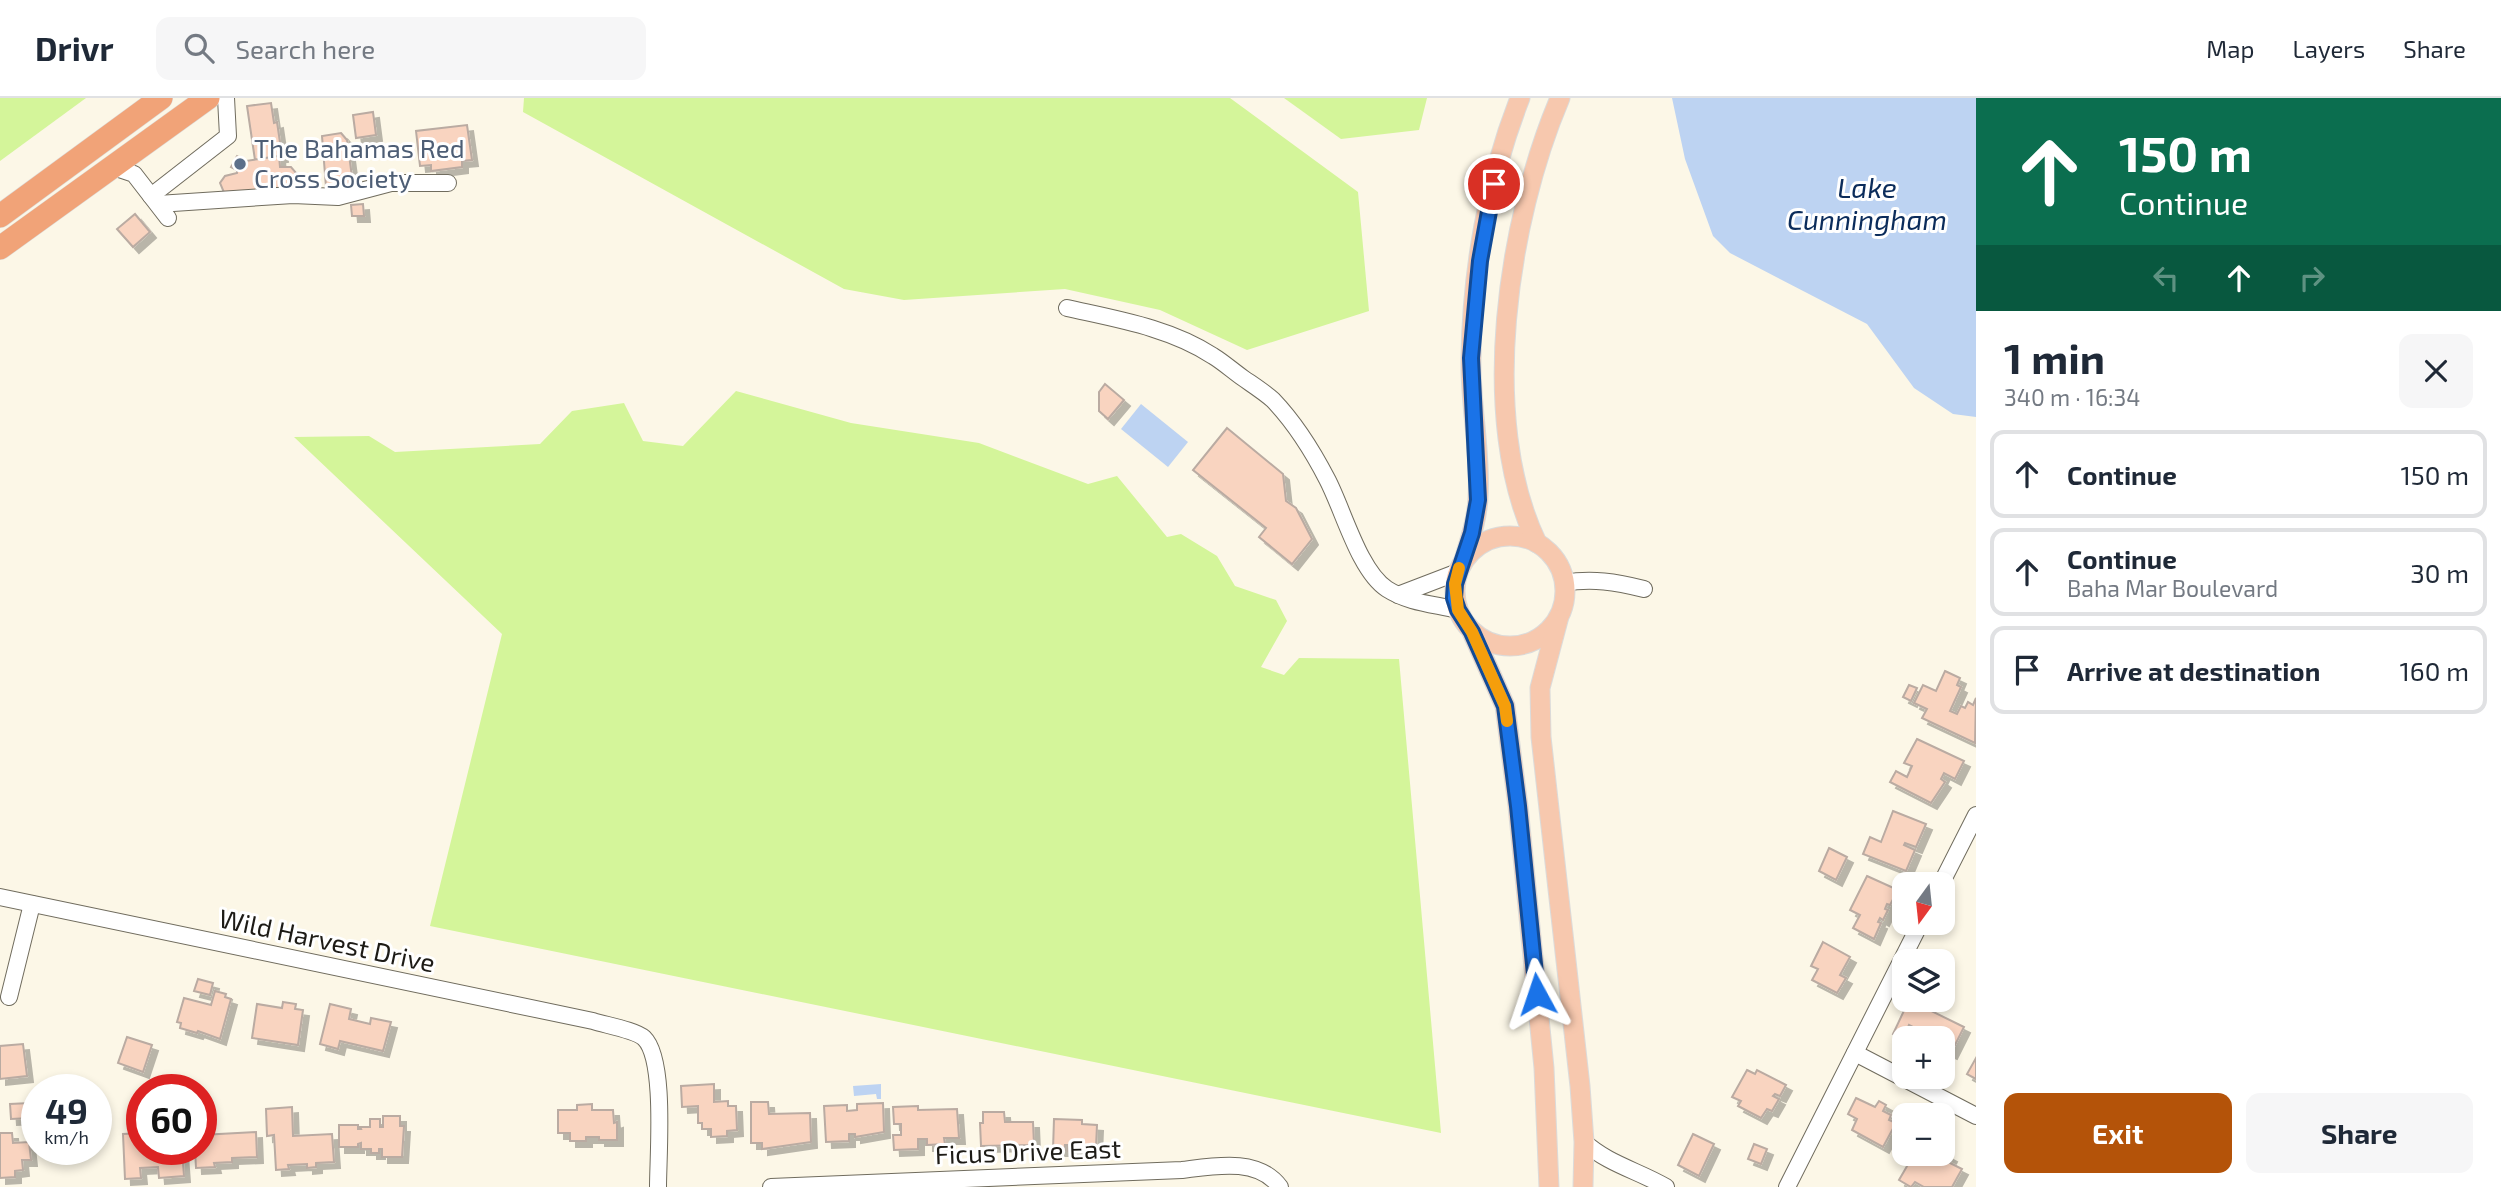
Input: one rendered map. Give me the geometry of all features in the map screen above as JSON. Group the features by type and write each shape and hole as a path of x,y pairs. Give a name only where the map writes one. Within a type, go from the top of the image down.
{"highway":[{"path":"0,216 161,98"},
{"path":"0,248 208,98"}],"main road":[{"path":"1520,98 1500,160 1478,273 1471,358 1478,500 1454,598 1505,706 1540,1027 1549,1187"},
{"path":"1537,543 1522,510 1512,468 1507,419 1506,352 1518,236 1539,159 1560,98"},
{"path":"1461,566 1484,542 1497,537 1524,537 1549,551 1558,563 1564,583 1563,606 1540,688 1541,737 1580,1086 1584,1142 1583,1187"},
{"path":"1472,632 1494,644 1518,646 1541,637 1558,620"}],"street":[{"path":"154,200 228,136 226,98"},
{"path":"113,167 134,174 168,218"},
{"path":"154,200 293,195 338,197 391,183 448,183"},
{"path":"1067,308 1131,322 1181,340 1211,354 1272,399 1302,436 1327,478 1363,562 1384,588 1420,604 1458,610"},
{"path":"1398,596 1461,566"},
{"path":"1564,583 1581,580 1610,581 1644,589"},
{"path":"1947,872 1974,822"},
{"name":"Wild Harvest Drive","path":"0,897 593,1021 642,1036 651,1048 658,1070 658,1187"},
{"path":"9,997 32,904"},
{"path":"1787,1187 1914,935"},
{"path":"1855,1053 1976,1116"},
{"path":"1584,1142 1610,1161 1666,1187"},
{"name":"Ficus Drive East","path":"771,1187 1182,1170 1220,1165 1245,1166 1263,1172 1280,1187"}],"green space":[{"path":"0,98 86,98 0,161"},
{"path":"524,98 1230,98 1358,192 1369,311 1247,350 1160,310 1065,289 904,300 844,289 523,112"},
{"path":"1284,98 1427,98 1419,130 1341,139"},
{"path":"736,391 851,423 979,443 1088,484 1117,476 1167,537 1181,534 1217,556 1235,586 1276,600 1287,621 1261,667 1284,675 1299,658 1399,659 1441,1133 430,926 502,634 294,437 369,436 395,452 540,444 572,411 624,403 643,441 683,446"}],"water":[{"name":"Lake Cunningham","path":"1672,98 1976,98 1976,417 1953,414 1914,388 1867,324 1730,253 1713,236 1685,159"},
{"path":"1141,404 1188,442 1168,467 1121,429"},
{"path":"881,1084 881,1099 877,1099 876,1094 854,1096 853,1086"}],"building":[{"path":"271,103 282,156 255,160 247,106"},
{"path":"373,112 376,135 356,138 353,115"},
{"path":"467,125 472,160 462,161 462,167 431,171 431,165 420,166 416,131"},
{"path":"341,133 347,140 352,177 349,177 350,184 326,187 322,136"},
{"path":"237,156 246,161 279,156 280,167 291,167 297,174 297,179 291,187 225,195 220,183 225,176 237,173 237,170 231,167"},
{"path":"363,204 364,216 352,216 351,205"},
{"path":"135,214 150,232 133,247 117,229"},
{"path":"1105,384 1124,400 1108,419 1099,411 1099,392"},
{"path":"1227,428 1283,474 1286,501 1296,508 1312,539 1292,564 1259,537 1266,528 1193,470"},
{"path":"1945,671 1960,678 1957,685 1961,687 1950,711 1957,714 1961,706 1965,708 1968,702 1973,705 1976,698 1975,743 1922,718 1927,709 1914,703 1923,685 1936,691"},
{"path":"1909,685 1917,688 1911,701 1903,697"},
{"path":"1917,739 1964,761 1955,779 1944,773 1941,779 1945,782 1931,803 1890,782 1896,771 1907,777 1912,766 1904,763"},
{"path":"1893,811 1926,824 1916,847 1905,843 1904,845 1915,850 1906,871 1863,854 1870,837 1881,842"},
{"path":"1829,848 1847,857 1836,880 1819,871"},
{"path":"1867,876 1892,887 1892,901 1890,905 1887,904 1885,909 1888,910 1883,920 1880,918 1878,922 1881,923 1874,939 1853,928 1860,915 1850,910"},
{"path":"1823,942 1850,957 1840,975 1846,978 1837,993 1812,980 1818,969 1811,966"},
{"path":"198,979 213,983 210,995 194,991"},
{"path":"215,991 226,994 225,997 231,999 220,1039 180,1028 181,1023 177,1022 184,998 211,1005"},
{"path":"283,1002 296,1004 295,1009 303,1010 298,1045 252,1038 257,1004 282,1008"},
{"path":"330,1004 351,1009 349,1019 370,1024 371,1018 391,1022 383,1051 340,1041 338,1049 320,1044"},
{"path":"1903,1012 1933,1012 1964,1027 1955,1045 1955,1026 1897,1026"},
{"path":"127,1037 152,1045 143,1072 118,1063"},
{"path":"23,1044 27,1074 0,1079 0,1046"},
{"path":"1976,1058 1976,1079 1967,1074"},
{"path":"1747,1070 1755,1074 1757,1070 1786,1085 1780,1096 1773,1096 1779,1099 1772,1111 1767,1109 1761,1118 1738,1106 1741,1101 1732,1097"},
{"path":"714,1084 714,1102 728,1101 728,1106 736,1106 737,1130 727,1131 727,1136 711,1137 711,1129 702,1129 702,1123 698,1123 698,1106 682,1107 681,1086"},
{"path":"1856,1098 1875,1107 1879,1101 1886,1105 1883,1111 1891,1115 1889,1120 1892,1121 1892,1130 1883,1147 1852,1130 1857,1119 1848,1114"},
{"path":"751,1102 768,1102 769,1114 810,1113 811,1142 762,1149 762,1143 751,1143"},
{"path":"21,1103 21,1118 11,1119 10,1104"},
{"path":"883,1103 884,1132 855,1137 855,1134 849,1134 849,1141 826,1142 824,1106 847,1105 847,1111 857,1110 857,1104"},
{"path":"592,1104 592,1110 613,1110 614,1123 617,1122 617,1140 586,1137 586,1141 570,1141 570,1133 558,1133 558,1110 577,1110 577,1105"},
{"path":"918,1106 918,1110 957,1109 959,1138 944,1138 945,1144 927,1145 927,1139 918,1139 918,1149 894,1150 893,1135 901,1135 901,1124 894,1124 893,1107"},
{"path":"292,1107 293,1136 332,1134 334,1162 316,1163 316,1167 307,1168 307,1164 288,1165 289,1169 276,1170 274,1135 267,1136 266,1109"},
{"path":"983,1112 1004,1112 1005,1122 1033,1122 1034,1145 981,1146 980,1123 983,1123"},
{"path":"383,1116 400,1116 400,1126 404,1126 402,1157 382,1157 382,1149 379,1149 379,1153 371,1153 371,1149 361,1149 361,1143 358,1147 339,1147 339,1125 358,1125 358,1129 361,1129 360,1127 370,1127 370,1119 380,1119 380,1127 383,1127"},
{"path":"1054,1119 1082,1120 1082,1124 1097,1125 1096,1147 1079,1146 1079,1151 1068,1151 1068,1145 1065,1145 1065,1150 1053,1150"},
{"path":"256,1132 257,1157 232,1158 232,1162 217,1163 217,1134"},
{"path":"0,1133 12,1133 13,1143 21,1142 23,1170 15,1171 15,1177 0,1178"},
{"path":"123,1134 126,1134 126,1165 183,1165 184,1176 159,1178 158,1167 140,1168 141,1178 125,1179"},
{"path":"1693,1134 1714,1144 1699,1176 1678,1165"},
{"path":"1754,1144 1767,1149 1761,1164 1748,1159"},
{"path":"196,1165 215,1167 196,1168"},
{"path":"1907,1166 1955,1166 1962,1169 1952,1187 1924,1187 1915,1182 1911,1187 1899,1180"}],"slow traffic":[{"path":"1459,568 1454,598 1505,706 1507,721"}],"place":[{"name":"The Bahamas Red Cross Society","path":"240,164"}],"route":[{"path":"1494,184 1480,261 1471,358 1471,403 1478,500 1472,533 1455,584 1454,598 1505,706 1537,994"}]}
